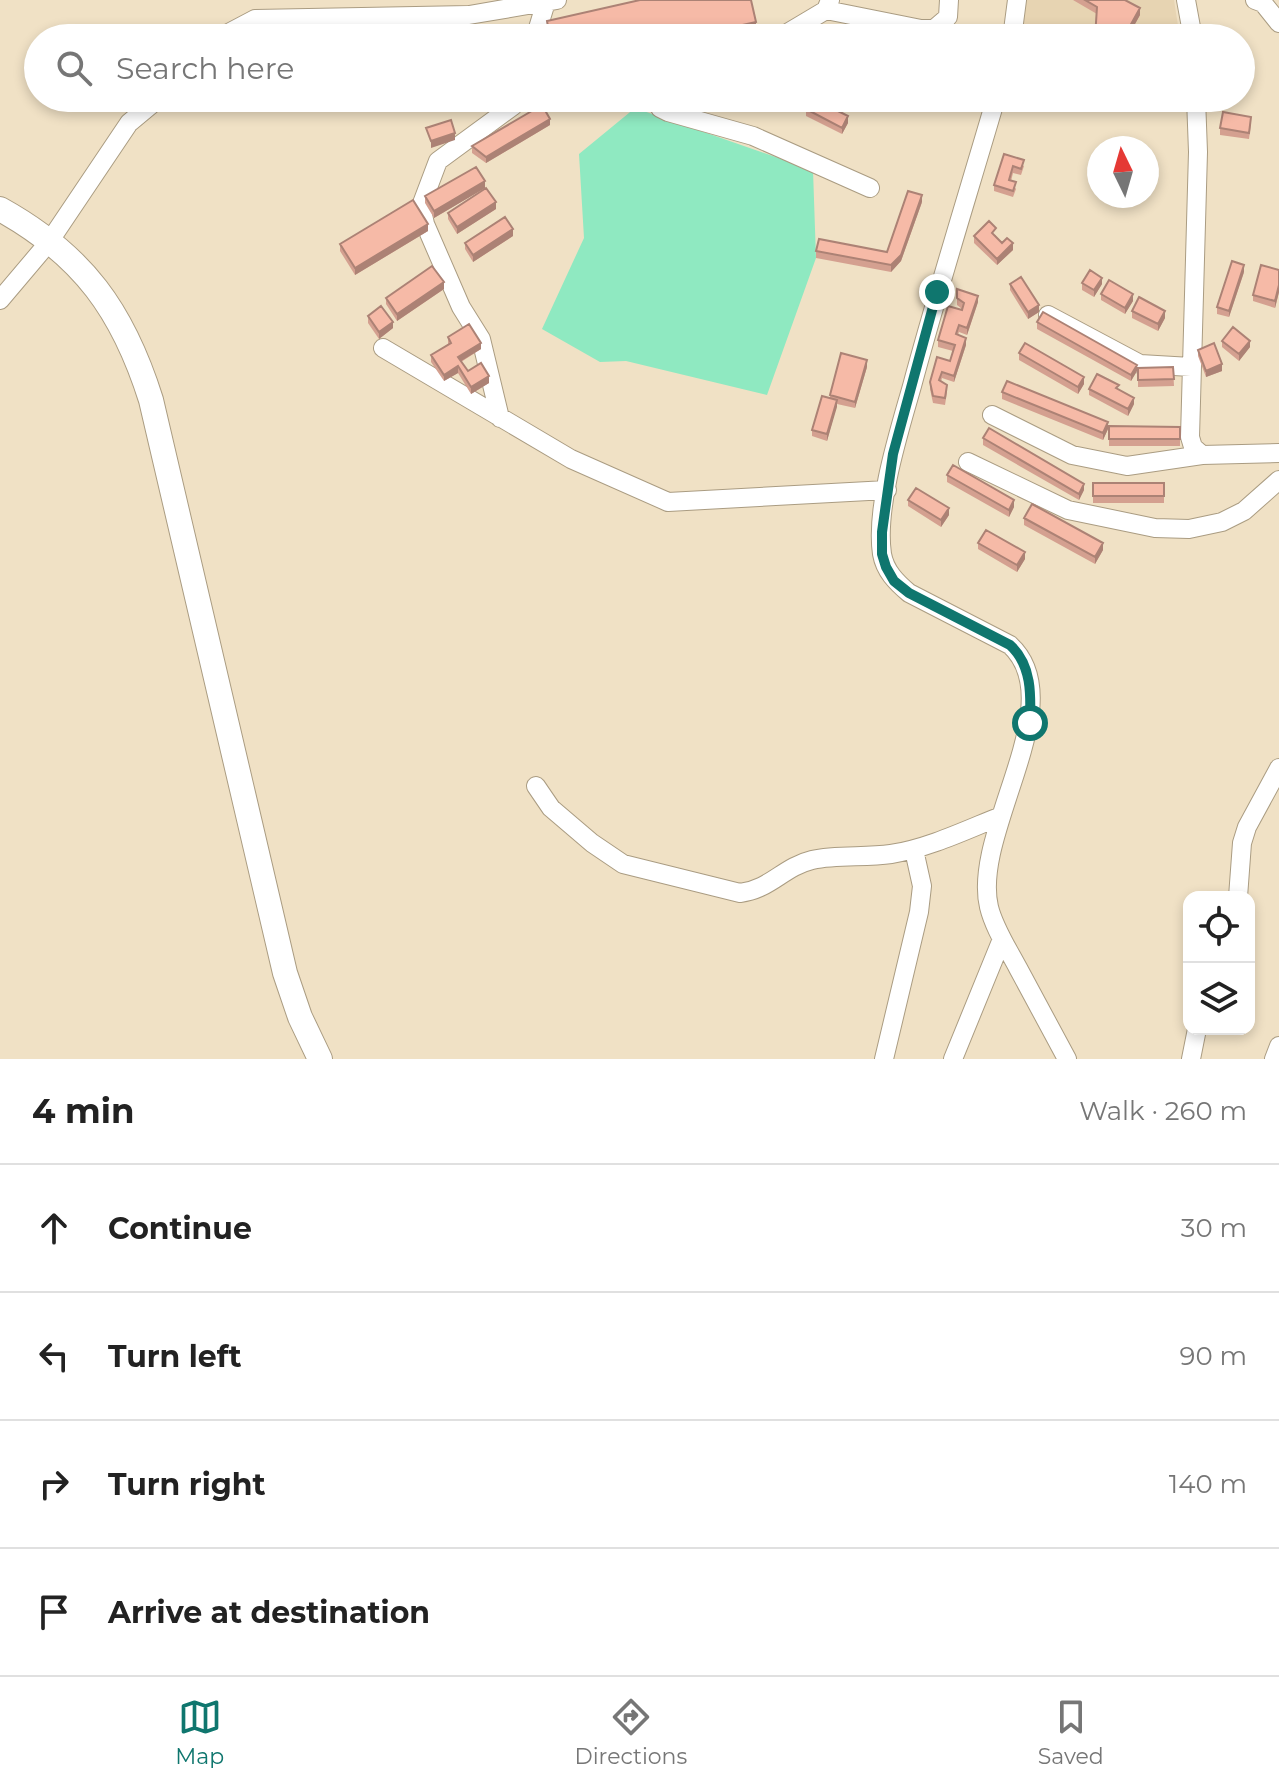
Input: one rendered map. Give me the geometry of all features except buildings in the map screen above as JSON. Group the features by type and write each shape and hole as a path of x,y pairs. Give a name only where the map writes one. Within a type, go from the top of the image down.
{"main road":[{"path":"0,209 49,242 96,286 120,322 139,362 151,400 285,973 300,1017 320,1059"}],"street":[{"path":"940,24 948,17 949,0"},
{"path":"1014,24 1017,0"},
{"path":"1186,0 1190,24"},
{"path":"1255,0 1263,3 1279,23"},
{"path":"246,24 255,19 469,15 551,1"},
{"path":"541,24 551,1"},
{"path":"800,24 828,5 902,24"},
{"path":"0,300 49,242 129,123 142,112"},
{"path":"500,418 481,339 461,307 425,224 421,206 438,161 505,112"},
{"path":"668,112 753,136 870,188"},
{"path":"992,112 937,292 893,454 882,554 894,581 909,593 1010,645 1021,655 1031,696 1030,723 991,851 987,877 989,907 1002,939 1067,1059"},
{"path":"1197,112 1190,437 1193,447 1202,455"},
{"path":"1048,315 1140,364 1191,367"},
{"path":"383,348 571,459 668,502 887,490"},
{"path":"992,415 1072,455 1127,466 1202,455 1279,453"},
{"path":"968,462 1068,510 1155,528 1189,529 1222,522 1244,511 1279,480"},
{"path":"1238,891 1242,843 1247,827 1276,780"},
{"path":"536,786 551,808 592,843 623,864 740,893 757,891 790,869 811,860 889,855 914,850 1001,816"},
{"path":"884,1059 919,912 922,886 914,850"},
{"path":"953,1059 1002,939"},
{"path":"1191,1059 1196,1035"},
{"path":"1274,1059 1279,1046"}],"shaded area":[{"path":"1017,0 1174,0 1178,24 1014,24"}],"green space":[{"path":"630,112 646,112 813,170 816,258 767,395 626,361 600,362 542,329 584,238 579,154"}],"route":[{"path":"937,292 893,454 882,532 882,554 894,581 909,593 1010,645 1021,655 1031,696 1030,723"}]}
